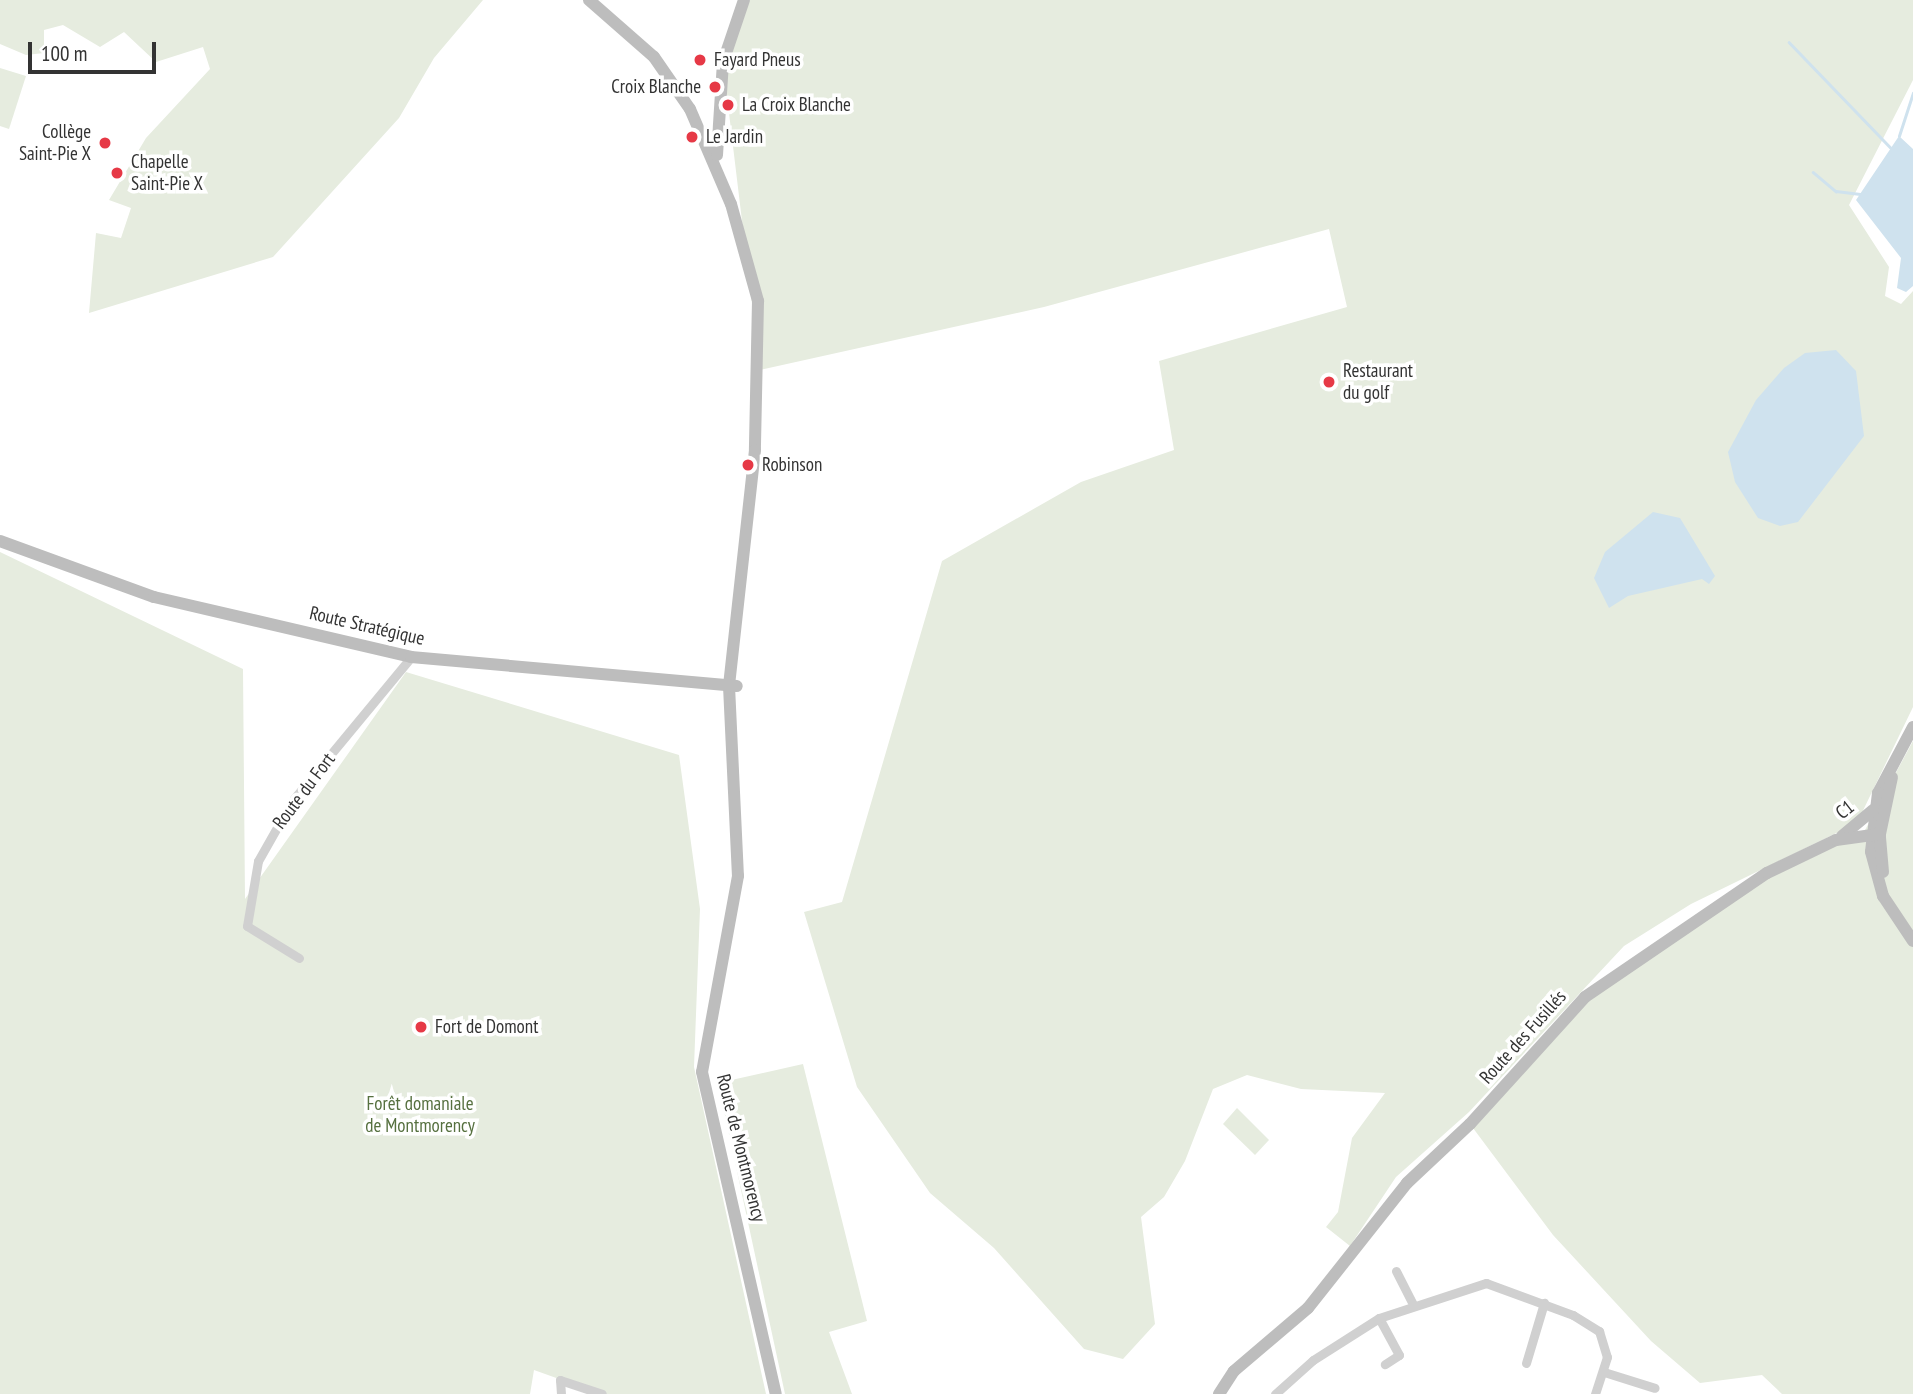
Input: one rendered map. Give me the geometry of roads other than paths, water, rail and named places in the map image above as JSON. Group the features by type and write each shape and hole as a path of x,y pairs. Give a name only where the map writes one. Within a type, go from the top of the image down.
{"main road":[{"path":"589,0 653,57 700,125 721,176"},
{"path":"700,125 713,116 744,0"},
{"path":"720,90 721,176"},
{"path":"700,125 709,133 719,124"},
{"name":"Route de Montmorency","path":"721,176 754,277 760,326 733,686 738,827 737,890 710,1002 702,1072 776,1394"},
{"name":"Route Stratégique","path":"0,541 154,597 411,657 733,686"},
{"path":"1913,728 1874,808 1876,834 1897,920 1913,941"},
{"path":"1876,834 1889,783 1913,728"},
{"name":"C1","path":"1836,840 1854,830 1874,808"},
{"name":"C1","path":"1854,830 1876,834"},
{"name":"Route des Fusillés","path":"1219,1394 1248,1357 1308,1308 1407,1183 1470,1124 1585,998 1702,912 1836,840 1876,834"}],"street":[{"name":"Route du Fort","path":"299,958 247,926 258,861 292,801 411,657"},
{"path":"1396,1271 1413,1304"},
{"path":"1275,1394 1313,1360 1379,1318 1468,1285 1498,1285 1544,1303 1598,1331 1605,1341 1604,1372 1595,1394"},
{"path":"1527,1363 1544,1303"},
{"path":"1379,1318 1399,1355 1385,1364"},
{"path":"1604,1372 1655,1388"},
{"path":"561,1394 560,1380 602,1394"}],"water":[{"path":"1899,136 1913,149 1913,286 1906,292 1897,288 1901,258 1856,200"},
{"path":"1836,350 1856,371 1864,436 1798,522 1780,526 1758,518 1735,482 1728,452 1756,400 1784,368 1805,353"},
{"path":"1653,512 1680,518 1715,576 1709,584 1702,579 1628,596 1609,608 1594,578 1605,552"}],"waterway":[{"path":"1789,42 1890,147"},
{"path":"1899,136 1913,93"},
{"path":"1813,172 1836,191 1860,194"}],"place":[{"name":"Fayard Pneus","path":"700,60"},
{"name":"Croix Blanche","path":"715,87"},
{"name":"La Croix Blanche","path":"728,105"},
{"name":"Le Jardin","path":"692,137"},
{"name":"Collège Saint-Pie X","path":"105,143"},
{"name":"Chapelle Saint-Pie X","path":"117,173"},
{"name":"Restaurant du golf","path":"1329,382"},
{"name":"Robinson","path":"748,465"},
{"name":"Fort de Domont","path":"421,1027"}],"park label":[{"name":"Forêt domaniale de Montmorency","path":"420,1115"}]}
